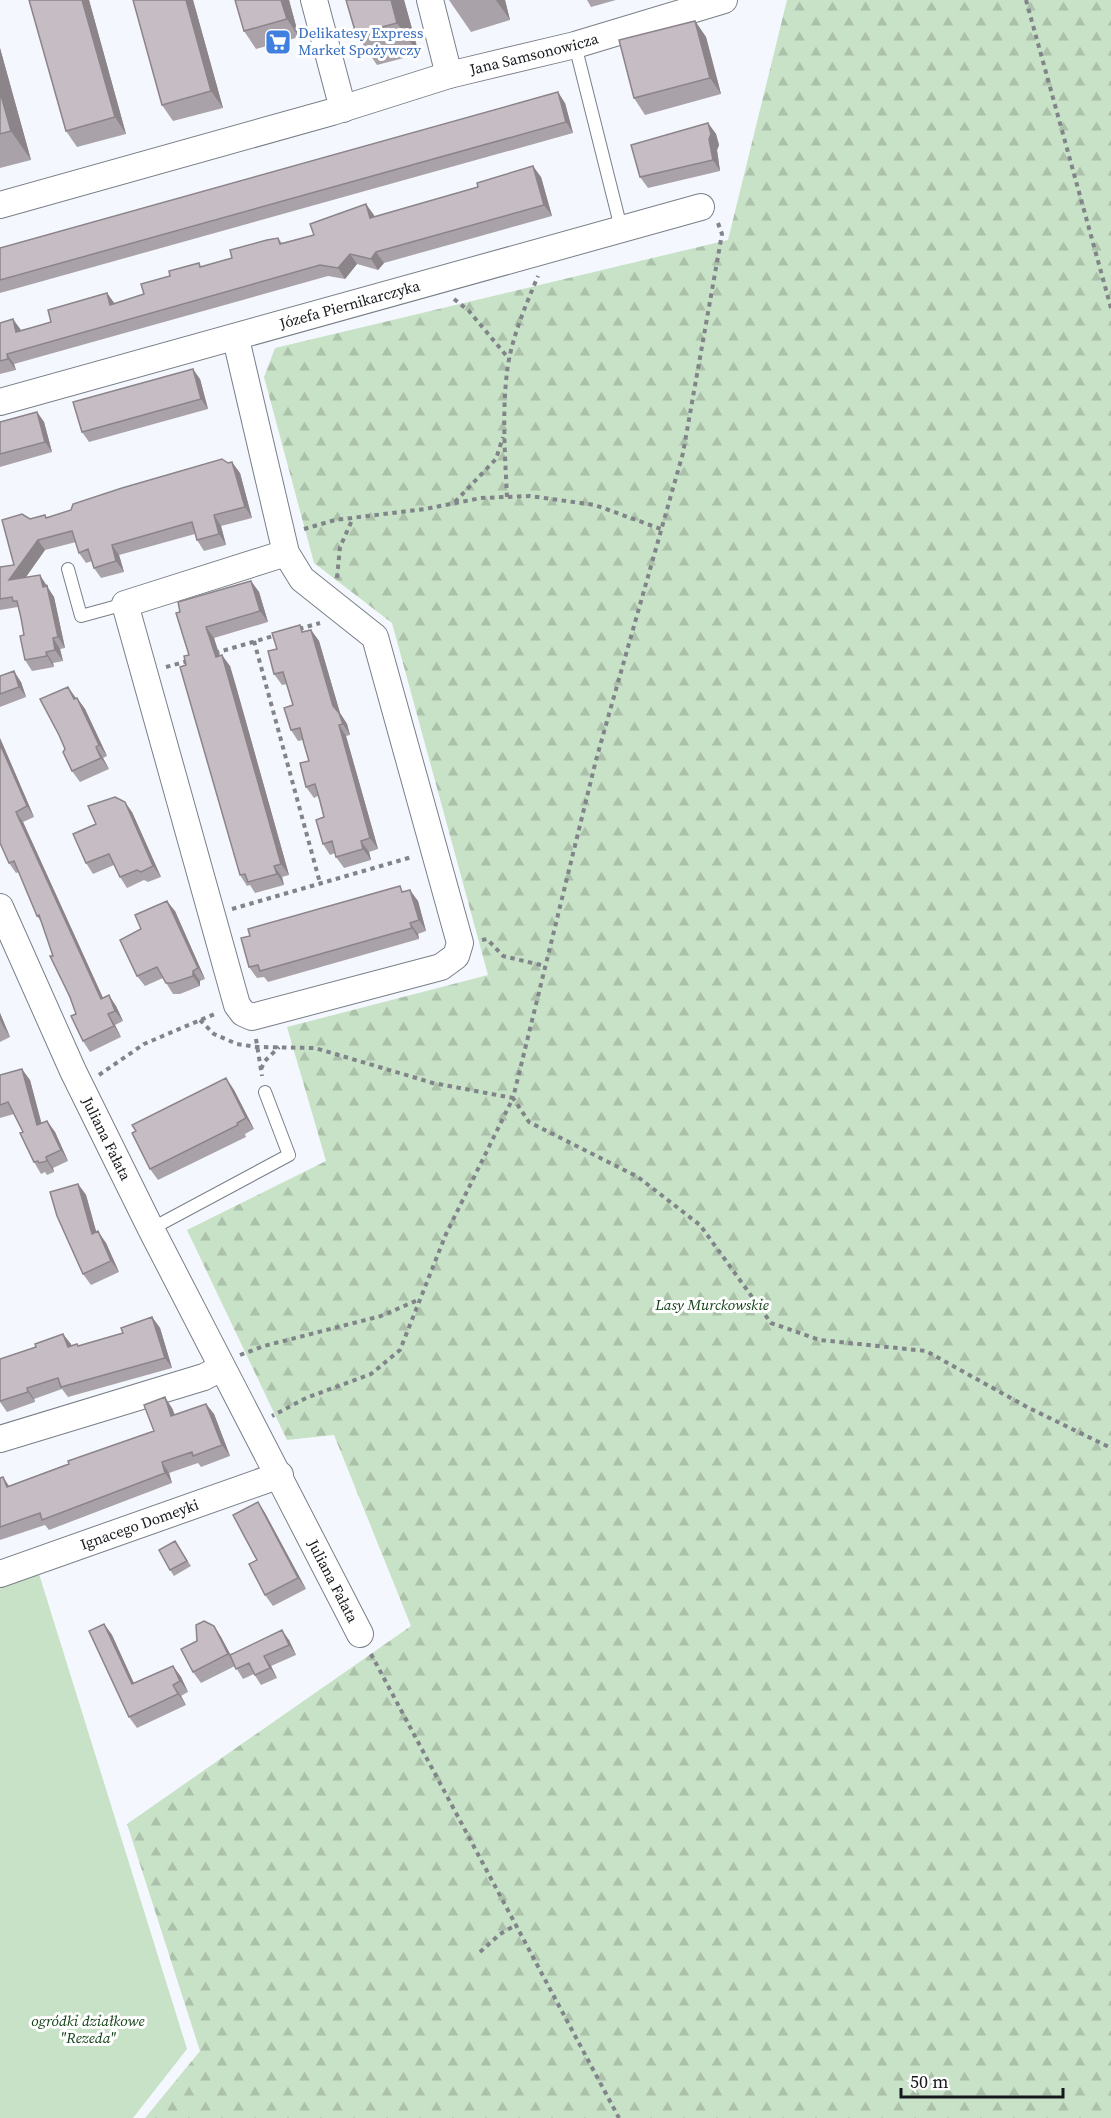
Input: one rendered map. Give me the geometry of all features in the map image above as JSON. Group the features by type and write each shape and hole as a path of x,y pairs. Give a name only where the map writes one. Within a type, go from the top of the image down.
{"street":[{"path":"314,0 343,109"},
{"path":"430,0 449,75"},
{"name":"Jana Samsonowicza","path":"0,205 343,109 449,75 575,45 724,0"},
{"name":"Józefa Piernikarczyka","path":"0,402 236,339 701,207"},
{"path":"236,339 284,545 302,579 375,637 460,943 456,956 441,967 245,1011 125,604 284,545"},
{"name":"Juliana Fałata","path":"0,907 83,1090 151,1229 219,1365 280,1475 360,1634"},
{"path":"0,1439 204,1377 219,1365"},
{"name":"Ignacego Domeyki","path":"0,1574 280,1475"}],"lane":[{"path":"575,45 621,228"},
{"path":"68,569 81,616 125,604"},
{"path":"151,1229 289,1155 265,1092"}],"path":[{"path":"1026,0 1111,308"},
{"path":"252,1425 306,1398 371,1374 400,1350 446,1234 513,1098 596,760 683,453 722,234"},
{"path":"507,497 504,433 507,371 519,322 551,248"},
{"path":"432,282 469,311 510,360"},
{"path":"454,503 496,459 504,433"},
{"path":"284,545 334,520 482,498 530,496 595,505 661,529"},
{"path":"212,653 254,641 341,610 340,547 353,518"},
{"path":"254,641 320,884"},
{"path":"160,669 191,660"},
{"path":"221,912 421,855"},
{"path":"460,943 487,939 503,956 545,966"},
{"path":"83,1090 102,1072 144,1044 200,1020 245,1011 257,1047 265,1092"},
{"path":"200,1020 214,1034 237,1044 257,1047 315,1048 434,1083 513,1098 529,1122 638,1177 700,1225 771,1323 820,1340 926,1351 1027,1407 1111,1448"},
{"path":"261,1070 265,1061 280,1047"},
{"path":"219,1365 264,1346 381,1316 419,1299"},
{"path":"360,1634 618,2118 626,2118"},
{"path":"480,1952 500,1934 516,1925"}],"green space":[{"name":"Lasy Murckowskie","path":"787,0 1111,0 1111,2118 145,2118 200,2051 127,1824 411,1626 334,1435 287,1440 187,1230 326,1161 287,1027 488,975 392,623 314,563 264,377 275,348 728,240"},
{"name":"ogródki działkowe \"Rezeda\"","path":"39,1574 187,2049 133,2118 0,2118 0,1588"}],"building":[{"path":"29,0 82,0 115,117 66,131"},
{"path":"133,0 186,0 211,91 162,105"},
{"path":"235,0 281,0 287,19 244,31"},
{"path":"346,0 391,0 397,23 356,34"},
{"path":"695,21 710,78 634,98 619,40"},
{"path":"0,92 11,131 0,134"},
{"path":"558,92 566,122 0,280 0,248"},
{"path":"708,123 713,160 640,177 631,145"},
{"path":"533,166 544,205 376,252 371,259 350,254 338,268 320,265 7,354 8,359 0,361 0,323 13,319 16,332 34,327 51,322 48,310 107,293 110,305 144,294 141,284 170,276 169,271 199,263 200,267 232,258 230,250 267,240 278,238 280,244 314,235 310,224 366,204 370,218 478,187 477,183"},
{"path":"193,369 201,399 82,432 73,402"},
{"path":"37,412 45,442 0,454 0,422"},
{"path":"222,459 228,463 232,462 245,507 214,515 219,534 197,540 192,522 112,545 116,561 94,568 88,549 79,553 72,531 38,540 9,580 40,575 43,587 47,586 58,637 53,638 55,650 46,652 47,656 25,660 20,636 24,635 17,601 13,601 12,597 0,599 0,567 14,565 2,520 22,514 30,519 45,515 46,518 71,510 73,504"},
{"path":"251,581 260,611 206,627 216,657 222,655 281,864 274,866 277,874 248,882 245,874 240,875 180,667 186,665 184,656 189,655 176,613 180,612 178,602"},
{"path":"300,625 302,632 311,630 333,706 339,713 343,724 339,725 370,838 361,841 363,849 336,857 332,841 323,844 316,820 324,817 320,801 315,784 306,787 300,763 309,761 300,728 291,730 284,708 293,705 283,672 274,674 268,651 277,649 272,633"},
{"path":"14,671 19,687 0,694 0,676"},
{"path":"68,687 74,699 77,698 99,745 96,747 101,758 72,771 63,752 65,749 59,735 40,699"},
{"path":"0,744 27,806 16,812 101,999 109,995 115,1011 108,1014 114,1026 83,1041 71,1016 76,1014 70,997 50,956 53,956 39,915 37,916 14,861 9,863 0,843"},
{"path":"115,797 125,802 153,866 141,872 137,870 120,877 109,854 86,863 73,834 96,824 88,806"},
{"path":"400,886 402,892 410,890 419,920 410,923 412,928 260,971 258,965 249,967 241,938 250,936 248,929"},
{"path":"167,901 198,968 193,971 193,976 172,983 166,983 157,967 137,976 120,940 141,929 135,915"},
{"path":"22,1069 37,1125 47,1121 61,1150 46,1157 47,1161 39,1163 34,1162 20,1133 23,1132 8,1102 0,1105 0,1075"},
{"path":"226,1078 246,1118 237,1123 238,1125 150,1169 132,1133 136,1131 132,1125"},
{"path":"78,1184 92,1234 98,1231 111,1261 83,1274 57,1216 50,1192"},
{"path":"152,1317 165,1358 61,1387 58,1378 27,1388 28,1392 0,1401 0,1359 36,1347 35,1344 63,1334 68,1347 77,1344 78,1346 123,1333 121,1328"},
{"path":"165,1397 171,1416 206,1404 222,1445 193,1456 192,1452 162,1462 165,1473 42,1520 40,1513 0,1527 0,1478 3,1477 7,1487 69,1464 68,1461 154,1431 144,1405"},
{"path":"258,1502 298,1578 265,1595 249,1564 257,1560 233,1515"},
{"path":"175,1541 187,1561 170,1570 159,1550"},
{"path":"204,1621 214,1626 228,1654 193,1672 181,1649 197,1641 196,1625"},
{"path":"104,1624 132,1684 173,1666 180,1681 173,1685 178,1694 129,1717 89,1631"},
{"path":"282,1630 289,1645 264,1656 270,1668 255,1675 249,1663 236,1669 230,1655"}],"place":[{"name":"Delikatesy Express Market Spożywczy","path":"278,42"}]}
